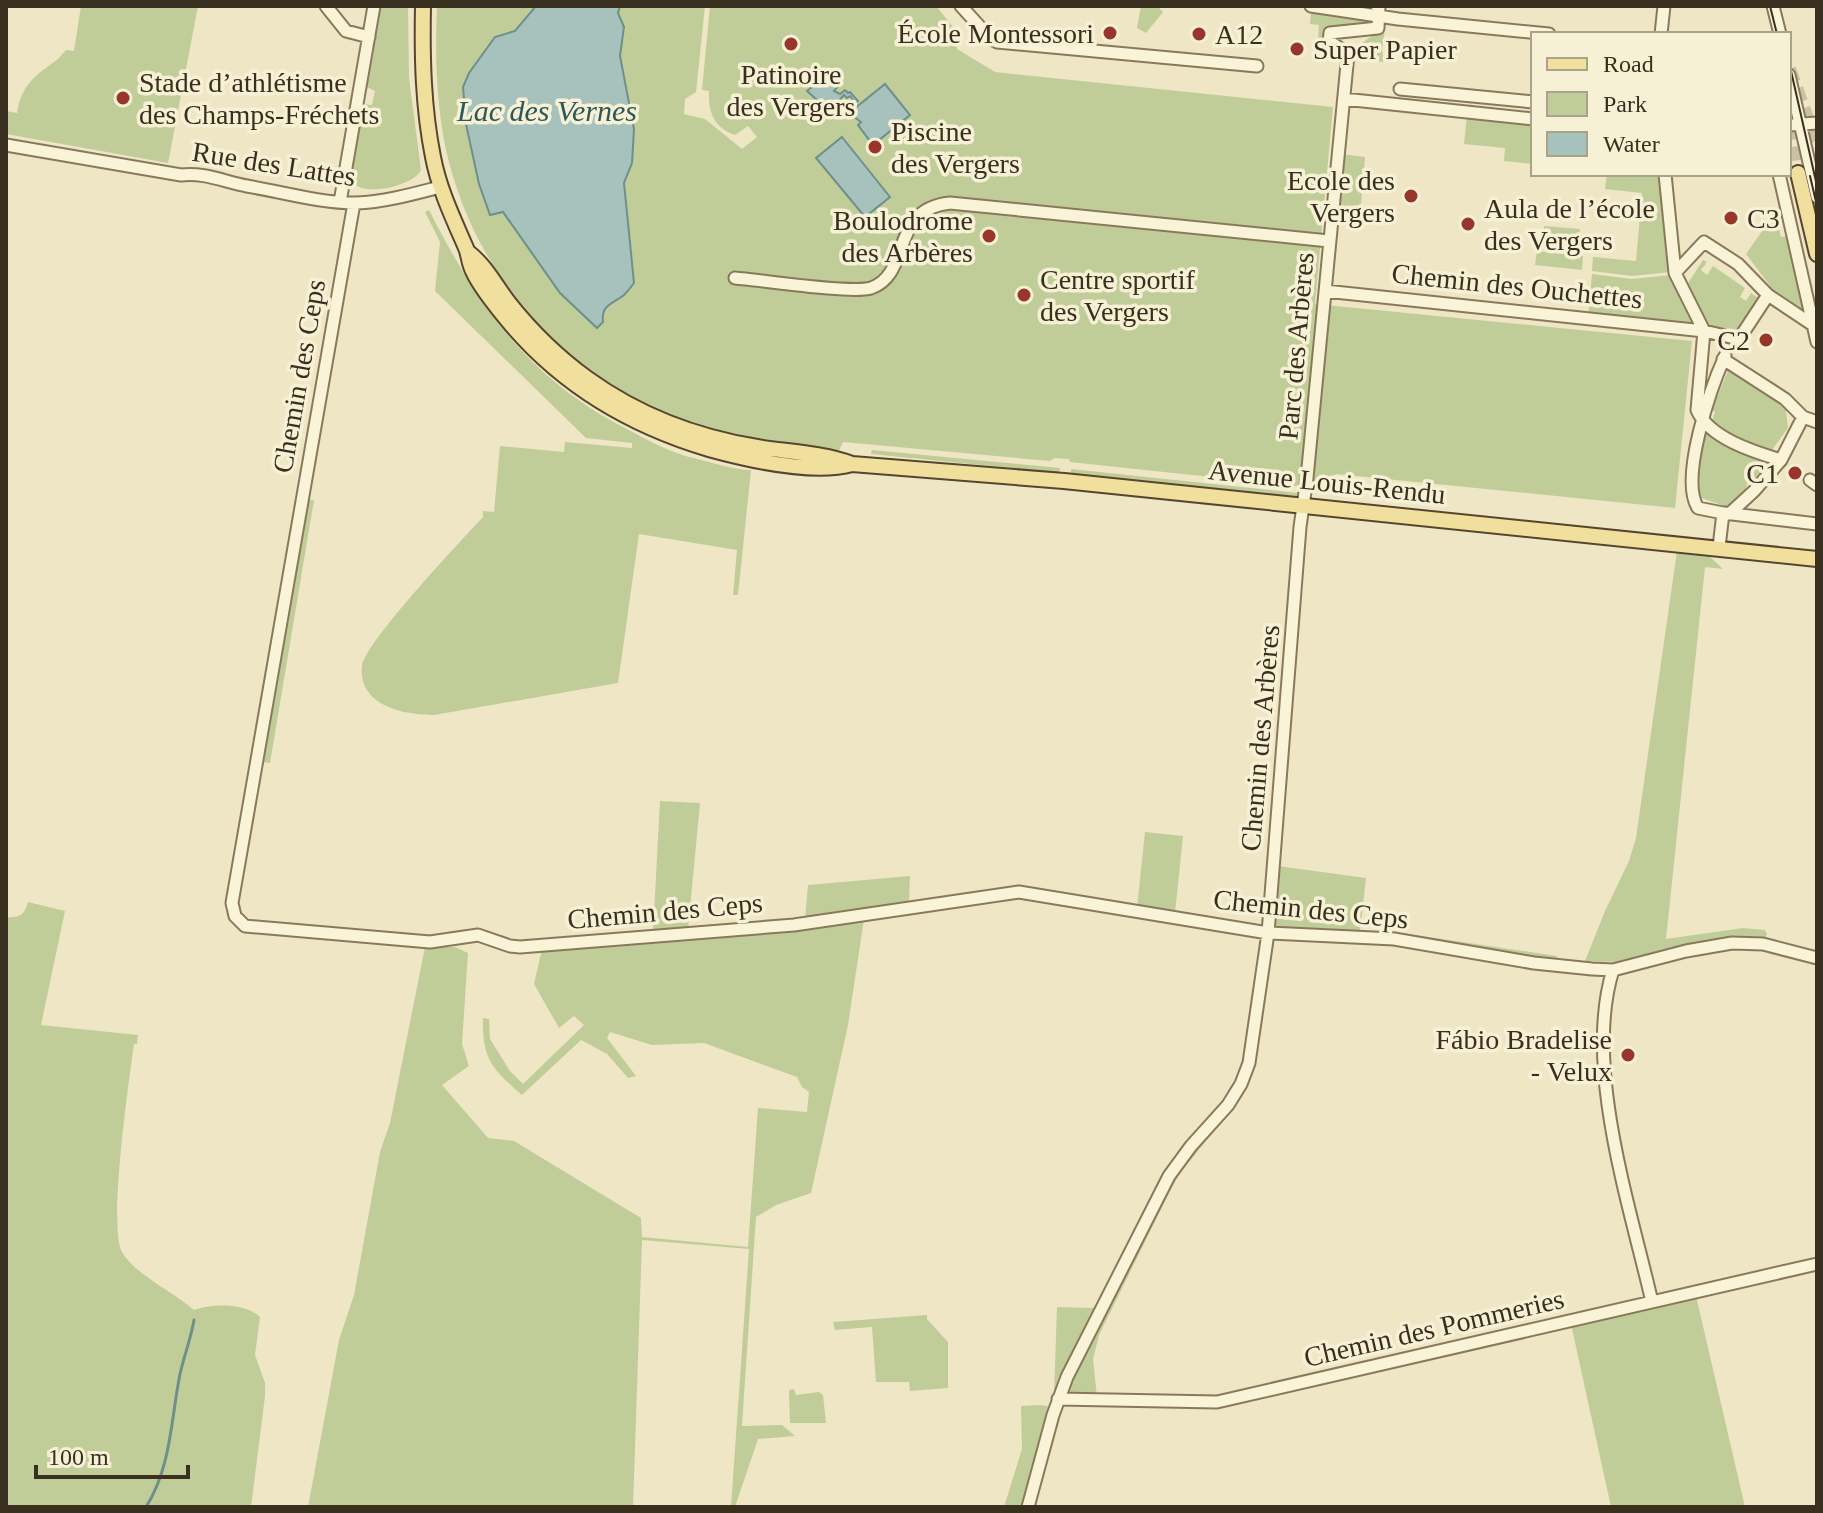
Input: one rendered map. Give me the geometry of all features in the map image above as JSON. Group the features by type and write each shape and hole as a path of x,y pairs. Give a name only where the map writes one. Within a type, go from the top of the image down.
{"main road":[{"name":"Avenue Louis-Rendu","path":"423,6 426,111 440,187 468,252 481,263 509,303 550,348 588,379 634,407 673,425 717,438 852,464 1064,481 1817,559"},
{"path":"1798,173 1817,254"},
{"name":"Avenue Louis-Rendu","path":"1795,558 1817,566"}],"street":[{"path":"326,6 346,31 369,37"},
{"path":"340,202 374,6"},
{"path":"961,6 997,42 1257,66"},
{"path":"1311,6 1378,11 1534,32"},
{"path":"1661,32 1664,6"},
{"path":"1773,6 1780,32"},
{"name":"Parc des Arbères","path":"1303,506 1348,54 1329,41 1330,33 1378,28 1378,11"},
{"path":"1400,89 1531,102"},
{"path":"1791,92 1795,125 1817,197"},
{"path":"1344,99 1531,119"},
{"path":"1795,125 1817,123"},
{"name":"Rue des Lattes","path":"6,145 181,175 191,173 240,185 340,202 389,199 440,187"},
{"path":"1665,176 1675,273 1704,331 1697,410 1701,420 1743,449 1781,460"},
{"path":"1779,176 1817,342"},
{"name":"Chemin des Ceps","path":"354,203 232,903 233,913 242,924 255,929 430,942 478,935 520,947 794,925 1019,892 1268,933 1394,939 1534,963 1613,970 1732,943 1763,944 1817,958"},
{"path":"735,278 871,288 884,278 897,259 905,235 916,218 930,207 950,203 1329,241"},
{"path":"1675,273 1704,242 1738,264 1768,295 1813,325"},
{"name":"Chemin des Ouchettes","path":"1325,291 1704,331 1739,339 1768,295"},
{"path":"1817,422 1803,417 1785,399 1724,358 1701,420 1692,499 1698,508 1817,524"},
{"path":"1719,547 1726,513 1754,491 1781,460 1803,417"},
{"name":"Chemin des Arbères","path":"1028,1507 1067,1377 1169,1176 1228,1105 1249,1063 1268,933 1303,506"},
{"path":"1613,970 1606,992 1606,1099 1652,1302"},
{"name":"Chemin des Pommeries","path":"1058,1399 1217,1402 1817,1264"}],"green space":[{"name":"Stade d’athlétisme des Champs-Fréchets","path":"81,6 198,6 168,163 6,134 6,111 17,113 30,82 66,50 74,51"},
{"path":"379,6 408,6 409,78 421,170 401,184 382,189 363,189 349,174 362,104 372,105 375,91 365,86"},
{"name":"Centre sportif des Vergers","path":"437,6 705,6 696,92 685,99 684,114 705,119 742,149 757,137 748,126 735,135 717,124 711,112 709,91 702,90 710,6 936,6 953,27 957,49 995,72 1333,107 1315,304 1692,341 1675,508 1336,474 1314,488 1070,462 1069,459 1054,458 1050,461 843,442 839,451 731,434 696,425 650,407 607,383 568,353 533,319 503,280 478,238 458,193 445,145 437,76"},
{"path":"1141,6 1157,6 1163,12 1146,33 1137,28"},
{"path":"1311,11 1334,17 1376,20 1375,26 1328,31 1346,58 1317,55 1319,25 1310,24"},
{"path":"1380,23 1385,29 1384,62 1351,58 1356,47 1379,31"},
{"path":"1467,115 1531,121 1531,164 1504,161 1505,148 1464,144"},
{"path":"1341,154 1365,157 1360,216 1336,214"},
{"path":"1607,176 1663,176 1671,272 1632,276 1592,271 1593,257 1636,261 1642,193 1605,189"},
{"path":"1781,204 1787,222 1778,225 1781,237 1790,235 1808,314 1780,299 1746,254"},
{"path":"429,210 487,308 533,362 560,386 590,408 660,446 731,468 751,470 738,595 733,595 737,550 639,534 618,683 434,715 385,706 367,691 362,666 379,636 483,517 483,511 494,512 500,446 564,452 565,442 632,448 632,443 586,438 435,291 440,242 425,212"},
{"path":"1544,226 1580,229 1578,249 1542,245"},
{"path":"1537,251 1583,256 1582,270 1535,265"},
{"path":"1703,260 1707,262 1701,270 1707,275 1713,266 1745,288 1740,297 1746,301 1751,293 1758,298 1736,331 1709,328 1688,283"},
{"path":"1592,274 1632,279 1671,275 1697,327 1588,316"},
{"path":"1730,366 1785,404 1788,428 1769,454 1744,448 1711,424 1715,412 1712,409"},
{"path":"1709,428 1767,458 1761,472 1747,484 1745,494 1730,508 1699,497 1697,493 1700,440 1704,440"},
{"path":"872,450 1060,468 1059,473 871,454"},
{"path":"1071,469 1298,493 1298,497 1071,474"},
{"path":"306,500 314,500 270,763 261,762"},
{"path":"1677,551 1708,555 1723,569 1705,567 1666,939 1743,928 1765,930 1767,934 1765,938 1732,938 1623,962 1585,961 1636,838"},
{"path":"660,801 700,803 688,930 653,933"},
{"path":"1145,832 1183,836 1175,913 1137,908"},
{"path":"1278,866 1366,878 1360,931 1274,927"},
{"path":"910,876 909,903 805,920 808,885"},
{"path":"28,902 65,911 41,1025 138,1035 128,1088 118,1185 118,1237 122,1252 145,1276 194,1310 228,1306 246,1309 260,1317 255,1355 265,1383 265,1396 251,1507 6,1507 6,917 21,915"},
{"path":"864,919 848,1025 811,1193 776,1205 756,1217 742,1426 782,1425 795,1436 758,1439 735,1507 731,1507 749,1249 642,1240 633,1507 308,1507 339,1340 354,1295 380,1152 390,1123 425,947 455,947 468,953 462,1044 469,1066 442,1085 488,1138 514,1141 641,1218 642,1237 748,1247 758,1108 807,1112 809,1092 797,1077 704,1043 652,1045 610,1032 607,1038 636,1076 628,1078 607,1054 581,1040 522,1095 491,1062 484,1044 483,1018 489,1019 490,1039 510,1071 523,1084 584,1025 574,1016 559,1028 534,984 542,949"},
{"path":"1382,930 1557,956 1556,961 1382,934"},
{"path":"1255,1066 1242,1097 1180,1173 1099,1335 1093,1359 1097,1397 1071,1395 1067,1387 1167,1186"},
{"path":"1696,1296 1745,1507 1611,1507 1571,1324"},
{"path":"1057,1307 1095,1308 1054,1394"},
{"path":"927,1315 927,1319 948,1342 948,1388 910,1391 909,1382 876,1382 872,1327 835,1330 833,1322"},
{"path":"794,1389 796,1395 819,1392 823,1395 826,1423 790,1423 789,1390"},
{"path":"1021,1406 1048,1406 1022,1507 1004,1507 1022,1449"}],"water":[{"name":"Lac des Vernes","path":"536,6 620,6 618,13 624,27 620,56 634,129 632,163 624,183 634,283 606,308 603,322 597,328 560,293 503,212 490,215 479,184 466,124 463,87 469,73 495,37 515,31"},
{"path":"828,69 840,84 834,91 840,94 845,90 850,92 858,101 855,103 850,96 847,98 844,95 834,106 829,101 829,105 820,111 814,103 817,100 807,91 817,83 820,85 816,78"},
{"name":"Piscine des Vergers","path":"885,84 910,115 873,145 858,125 861,122 849,113"},
{"path":"842,137 890,197 865,217 816,158"}],"waterway":[{"path":"146,1507 161,1476 180,1374 194,1320"}],"tunnel":[{"path":"1791,74 1817,146"},
{"path":"1791,120 1798,173"}],"tram line":[{"path":"1770,6 1776,32"},
{"path":"1791,71 1817,186"},
{"path":"1810,176 1817,206"}],"place":[{"name":"École Montessori","path":"1110,33"},
{"name":"A12","path":"1199,34"},
{"name":"Patinoire des Vergers","path":"791,44"},
{"name":"Super Papier","path":"1297,49"},
{"name":"Stade d’athlétisme des Champs-Fréchets","path":"123,98"},
{"name":"Piscine des Vergers","path":"875,147"},
{"name":"Ecole des Vergers","path":"1411,196"},
{"name":"C3","path":"1731,218"},
{"name":"Aula de l’école des Vergers","path":"1468,224"},
{"name":"Boulodrome des Arbères","path":"989,236"},
{"name":"Centre sportif des Vergers","path":"1024,295"},
{"name":"C2","path":"1766,340"},
{"name":"C1","path":"1795,473"},
{"name":"Fábio Bradelise - Velux","path":"1628,1055"}]}
